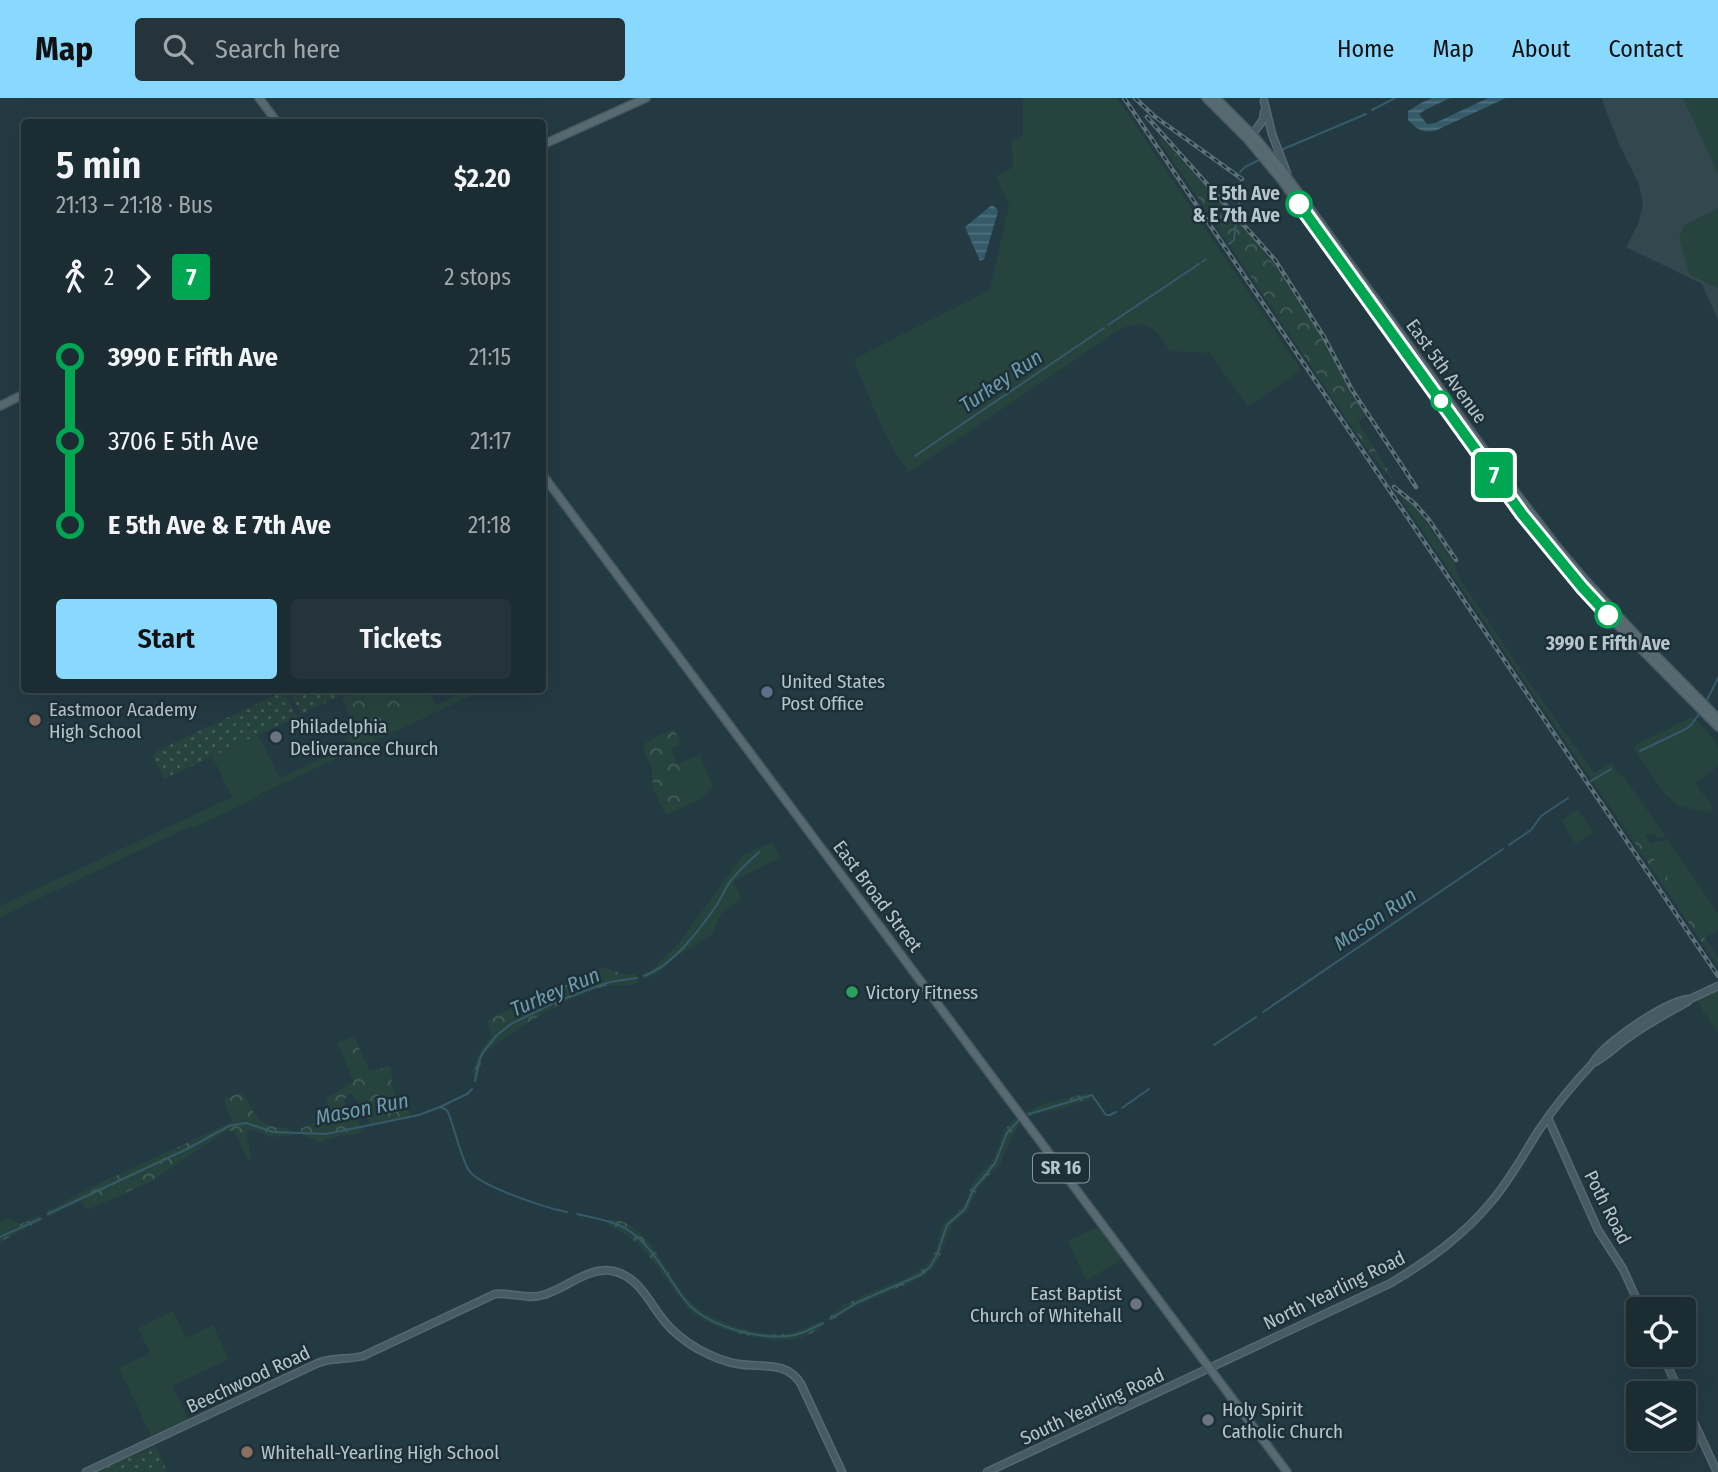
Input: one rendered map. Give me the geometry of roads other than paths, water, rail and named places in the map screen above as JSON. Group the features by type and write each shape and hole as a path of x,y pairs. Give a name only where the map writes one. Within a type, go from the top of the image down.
{"main road":[{"path":"259,98 275,119"},
{"path":"546,143 646,98"},
{"name":"East 5th Avenue","path":"1206,98 1250,137 1553,553 1622,631 1718,727"},
{"name":"East 5th Avenue","path":"1216,98 1289,178 1503,476 1559,549 1640,639 1718,718"},
{"path":"0,406 21,396"},
{"name":"East Broad Street","path":"546,479 1287,1472"}],"street":[{"path":"1250,137 1263,118 1264,100"},
{"path":"1264,100 1272,134 1289,178"},
{"name":"North Yearling Road","path":"1210,1368 1391,1283 1434,1256 1471,1224 1496,1196 1548,1118 1602,1051 1633,1027 1668,1006 1718,986"},
{"name":"Poth Road","path":"1548,1118 1598,1230 1623,1269 1636,1297"},
{"name":"Beechwood Road","path":"86,1472 318,1363 363,1356 495,1294 529,1297 545,1295 596,1272 608,1271 624,1275 638,1285 675,1333 696,1349 721,1360 778,1366 794,1374 842,1472"},
{"name":"South Yearling Road","path":"987,1472 1210,1368"},
{"path":"1696,1427 1717,1472"}],"water":[{"path":"1432,98 1450,98 1419,114 1427,124 1435,123 1488,98 1506,98 1437,130 1418,129 1408,120 1408,111"},
{"path":"992,205 998,212 984,259 980,261 965,227"}],"waterway":[{"name":"Turkey Run","path":"1372,110 1395,98"},
{"name":"Turkey Run","path":"1281,150 1366,114"},
{"name":"Turkey Run","path":"1240,172 1259,160"},
{"name":"Turkey Run","path":"1239,206 1240,182"},
{"name":"Turkey Run","path":"1229,244 1234,240 1236,223"},
{"name":"Turkey Run","path":"1202,262 1206,259"},
{"name":"Turkey Run","path":"1108,325 1199,264"},
{"name":"Turkey Run","path":"915,456 1104,328"},
{"name":"Mason Run","path":"1707,700 1718,678"},
{"name":"Mason Run","path":"1640,751 1686,729 1699,714"},
{"name":"Mason Run","path":"1591,781 1611,769"},
{"name":"Mason Run","path":"1509,845 1531,830 1541,816 1568,798"},
{"name":"Mason Run","path":"1263,1012 1503,849"},
{"name":"Turkey Run","path":"644,976 666,963 686,945 718,903 732,879 759,852"},
{"name":"Turkey Run","path":"475,1081 484,1051 497,1035 511,1024 558,1001 598,986 637,978"},
{"name":"Mason Run","path":"1214,1045 1256,1017"},
{"name":"Turkey Run","path":"440,1107 472,1089"},
{"name":"Mason Run","path":"1122,1108 1149,1089"},
{"name":"Mason Run","path":"1029,1114 1092,1095 1106,1115 1116,1112"},
{"name":"Mason Run","path":"48,1214 187,1149 229,1126 246,1123 273,1132 326,1134 419,1115 440,1107 448,1112 465,1163 474,1176 513,1195 567,1212"},
{"name":"Mason Run","path":"830,1319 858,1302 920,1275 930,1267 947,1225 965,1209 973,1190 995,1163 1007,1133 1018,1121"},
{"name":"Mason Run","path":"577,1214 616,1224 637,1237 652,1253 685,1300 718,1324 747,1333 788,1336 823,1323"},
{"name":"Mason Run","path":"0,1237 40,1219"}],"railway":[{"path":"1124,98 1718,976"},
{"path":"1135,98 1154,116 1242,179"},
{"path":"1147,117 1275,260 1324,337 1352,390 1416,487"},
{"path":"1394,487 1429,520 1456,560"}],"place":[{"name":"E 5th Ave & E 7th Ave","path":"1299,204"},
{"name":"3990 E Fifth Ave","path":"1608,615"},
{"name":"United States Post Office","path":"767,692"},
{"name":"Eastmoor Academy High School","path":"35,720"},
{"name":"Philadelphia Deliverance Church","path":"276,737"},
{"name":"Victory Fitness","path":"852,992"},
{"name":"East Baptist Church of Whitehall","path":"1136,1304"},
{"name":"Holy Spirit Catholic Church","path":"1208,1420"},
{"name":"Whitehall-Yearling High School","path":"247,1452"}]}
